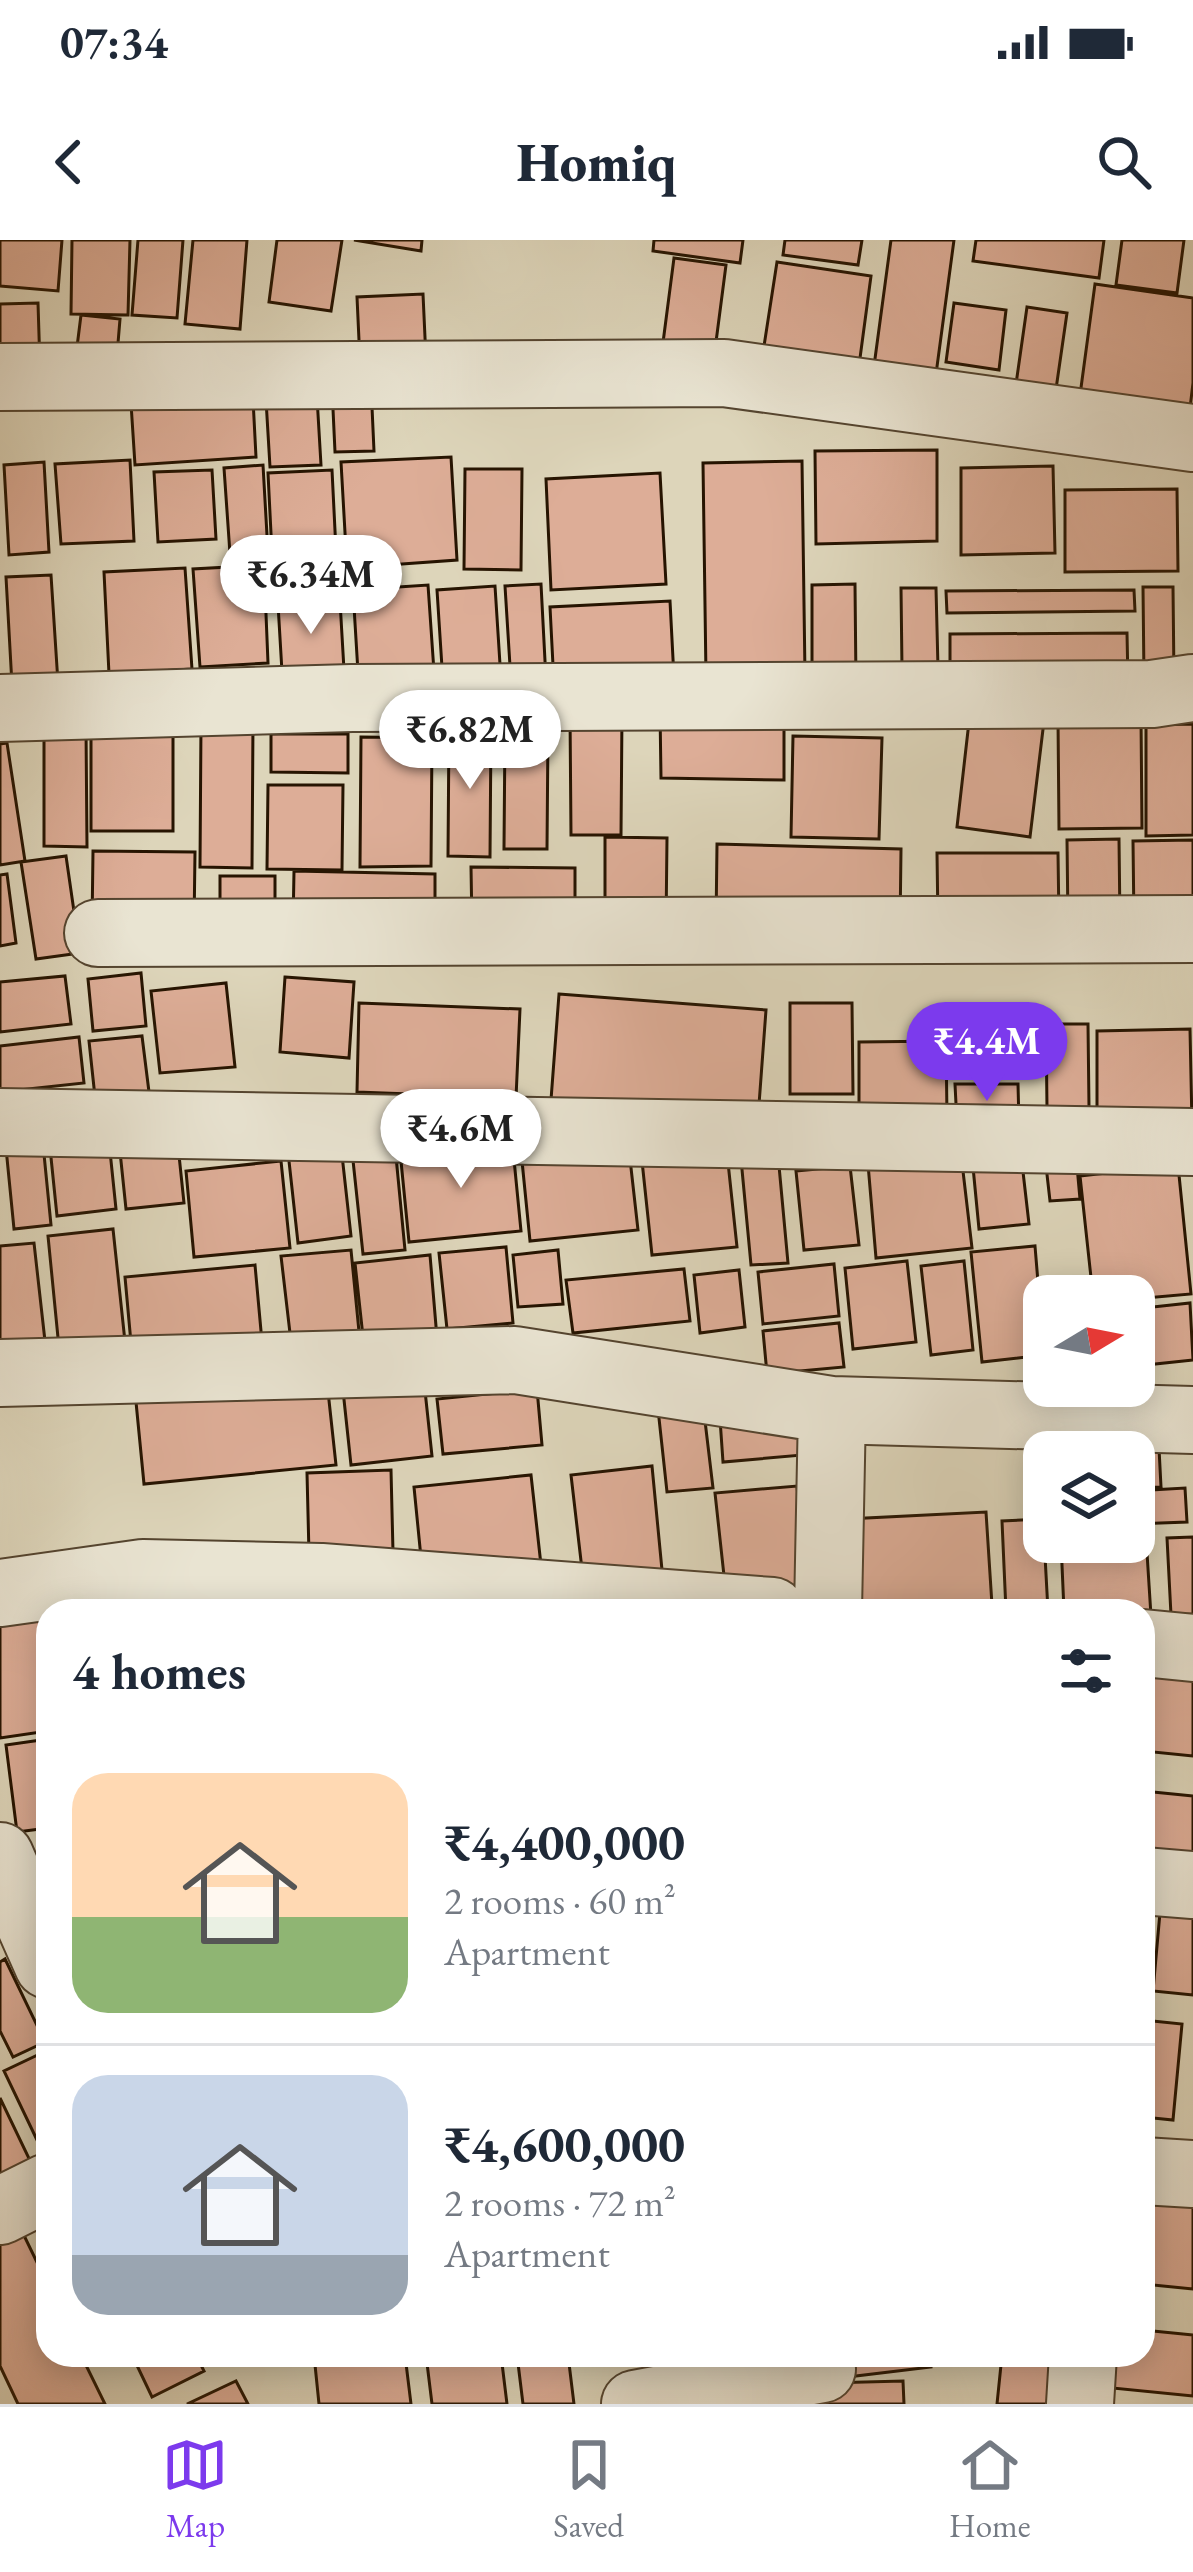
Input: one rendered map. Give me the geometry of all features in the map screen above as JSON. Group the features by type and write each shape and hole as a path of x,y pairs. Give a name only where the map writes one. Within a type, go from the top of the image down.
{"street":[{"path":"0,377 724,373 1193,438"},
{"path":"0,708 352,698 1152,694 1193,688"},
{"path":"98,933 1193,929"},
{"path":"0,1122 1193,1142"},
{"path":"0,1373 515,1360 832,1410 1193,1420"},
{"path":"828,1599 832,1410"},
{"path":"0,1593 142,1573 321,1576 617,1599"},
{"path":"1155,1644 1193,1648"},
{"path":"14,1870 36,1932"},
{"path":"1155,1882 1193,1885"},
{"path":"1155,2172 1193,2174"},
{"path":"0,2211 36,2193"},
{"path":"1080,2404 1082,2367"},
{"path":"635,2404 822,2376"}],"building":[{"path":"0,240 62,240 58,291 0,286"},
{"path":"72,240 130,240 128,315 71,314"},
{"path":"138,240 183,240 177,318 132,315"},
{"path":"193,240 247,240 240,329 185,324"},
{"path":"277,240 342,240 331,311 269,302"},
{"path":"354,240 422,240 421,251"},
{"path":"654,240 743,240 740,263 653,251"},
{"path":"785,240 862,240 858,265 783,255"},
{"path":"891,240 954,240 934,389 872,381"},
{"path":"976,240 1104,240 1099,278 973,261"},
{"path":"1122,240 1184,240 1177,293 1116,285"},
{"path":"674,258 726,265 713,365 661,358"},
{"path":"777,262 871,276 858,373 762,359"},
{"path":"1095,284 1193,298 1188,425 1078,410"},
{"path":"423,294 426,359 360,362 357,297"},
{"path":"38,303 40,367 0,368 0,304"},
{"path":"954,303 1006,310 999,370 946,362"},
{"path":"1027,307 1067,313 1055,396 1015,391"},
{"path":"81,315 120,319 116,367 75,363"},
{"path":"252,380 256,457 135,465 130,388"},
{"path":"316,380 321,465 270,467 265,383"},
{"path":"371,385 374,451 335,452 332,388"},
{"path":"937,450 937,541 816,544 815,451"},
{"path":"451,457 457,560 347,568 341,462"},
{"path":"130,460 134,541 61,544 55,464"},
{"path":"802,461 805,675 706,676 703,463"},
{"path":"44,462 49,552 9,555 4,465"},
{"path":"263,465 268,553 230,554 224,468"},
{"path":"1053,466 1055,553 961,555 961,468"},
{"path":"465,469 522,469 521,570 464,569"},
{"path":"212,470 216,539 158,542 154,472"},
{"path":"332,470 337,571 273,574 268,473"},
{"path":"660,473 666,584 551,590 546,479"},
{"path":"1177,489 1178,571 1065,572 1065,490"},
{"path":"264,565 268,663 200,667 193,569"},
{"path":"185,568 192,669 109,674 104,572"},
{"path":"51,575 58,683 12,685 6,577"},
{"path":"339,584 345,687 283,689 277,587"},
{"path":"541,584 546,680 511,682 505,586"},
{"path":"855,584 856,684 812,683 812,585"},
{"path":"428,585 435,686 359,689 353,590"},
{"path":"495,586 501,680 443,683 437,590"},
{"path":"1143,587 1173,587 1174,679 1144,679"},
{"path":"901,588 936,588 938,668 902,669"},
{"path":"1134,590 1135,611 947,613 946,591"},
{"path":"670,601 674,678 554,685 550,607"},
{"path":"1127,633 1128,683 950,685 950,634"},
{"path":"660,711 784,713 784,780 661,778"},
{"path":"970,713 1044,721 1030,837 957,827"},
{"path":"91,714 173,714 173,831 91,831"},
{"path":"570,714 622,714 621,835 571,835"},
{"path":"1141,718 1142,828 1059,829 1058,719"},
{"path":"201,723 253,723 252,868 200,867"},
{"path":"1193,724 1193,835 1146,836 1146,725"},
{"path":"44,727 86,727 87,847 44,846"},
{"path":"449,728 491,728 490,857 448,856"},
{"path":"505,729 548,730 547,849 504,849"},
{"path":"271,734 348,734 348,773 271,772"},
{"path":"793,736 882,738 879,839 791,837"},
{"path":"361,737 432,738 431,866 360,867"},
{"path":"7,743 25,861 0,865 0,744"},
{"path":"268,785 343,785 342,870 267,869"},
{"path":"605,837 667,838 666,927 605,927"},
{"path":"1119,839 1120,923 1068,924 1067,840"},
{"path":"1193,840 1193,924 1134,924 1133,841"},
{"path":"717,844 901,849 900,929 716,925"},
{"path":"93,851 195,852 194,927 92,926"},
{"path":"937,853 1058,853 1059,922 938,923"},
{"path":"66,856 80,953 36,959 21,862"},
{"path":"471,867 575,868 575,927 472,926"},
{"path":"294,871 435,874 435,930 293,926"},
{"path":"7,874 16,943 0,946 0,875"},
{"path":"220,876 275,876 275,922 220,923"},
{"path":"141,973 146,1026 93,1031 88,979"},
{"path":"65,976 71,1024 0,1032 0,982"},
{"path":"285,977 354,982 349,1058 280,1052"},
{"path":"226,983 235,1067 160,1073 151,991"},
{"path":"559,994 766,1010 758,1118 551,1100"},
{"path":"359,1003 520,1009 516,1098 357,1092"},
{"path":"790,1003 852,1003 853,1094 790,1094"},
{"path":"960,1024 1023,1024 1024,1055 960,1055"},
{"path":"1046,1024 1088,1024 1089,1107 1047,1108"},
{"path":"1190,1029 1192,1125 1097,1125 1097,1031"},
{"path":"142,1036 149,1092 95,1097 89,1041"},
{"path":"79,1037 84,1083 0,1092 0,1046"},
{"path":"946,1041 947,1117 859,1119 859,1042"},
{"path":"955,1084 1018,1084 1019,1124 957,1124"},
{"path":"108,1132 116,1209 57,1216 49,1138"},
{"path":"42,1134 51,1225 14,1229 5,1138"},
{"path":"177,1136 184,1203 126,1209 119,1142"},
{"path":"512,1139 521,1231 409,1242 400,1151"},
{"path":"341,1146 351,1236 298,1243 288,1152"},
{"path":"395,1146 405,1250 363,1254 352,1151"},
{"path":"629,1150 638,1230 530,1241 522,1161"},
{"path":"727,1153 737,1247 652,1255 642,1161"},
{"path":"961,1154 972,1248 876,1258 868,1164"},
{"path":"778,1155 788,1263 751,1265 741,1159"},
{"path":"1076,1155 1080,1199 1050,1201 1045,1157"},
{"path":"281,1161 290,1248 194,1257 186,1171"},
{"path":"1022,1163 1029,1224 979,1229 973,1167"},
{"path":"1178,1165 1191,1294 1155,1297 1155,1275 1091,1275 1080,1176"},
{"path":"850,1166 859,1245 804,1250 796,1171"},
{"path":"113,1229 126,1351 60,1358 48,1236"},
{"path":"34,1243 46,1350 0,1354 0,1246"},
{"path":"1035,1246 1037,1275 1023,1275 1023,1357 982,1362 971,1252"},
{"path":"506,1247 513,1323 447,1329 439,1253"},
{"path":"351,1250 361,1352 293,1359 281,1256"},
{"path":"558,1250 563,1304 518,1307 513,1255"},
{"path":"430,1255 437,1338 364,1346 355,1263"},
{"path":"907,1261 916,1342 853,1349 845,1268"},
{"path":"964,1261 973,1350 931,1355 921,1266"},
{"path":"834,1264 839,1316 763,1324 758,1272"},
{"path":"255,1265 262,1342 132,1354 125,1277"},
{"path":"684,1269 690,1321 573,1333 566,1280"},
{"path":"739,1270 745,1327 700,1333 694,1275"},
{"path":"1190,1303 1193,1360 1155,1364 1155,1307"},
{"path":"839,1323 844,1367 767,1374 763,1331"},
{"path":"423,1372 432,1456 351,1465 342,1381"},
{"path":"327,1382 336,1465 144,1484 136,1402"},
{"path":"537,1389 542,1445 443,1454 437,1399"},
{"path":"703,1404 713,1488 667,1492 658,1409"},
{"path":"798,1411 803,1455 723,1462 720,1419"},
{"path":"1096,1426 1096,1431 1038,1431"},
{"path":"1158,1429 1161,1487 1155,1487 1155,1431 1111,1430"},
{"path":"652,1466 662,1570 583,1578 571,1475"},
{"path":"391,1470 393,1552 309,1554 307,1473"},
{"path":"531,1475 541,1565 423,1578 414,1487"},
{"path":"797,1486 806,1585 726,1594 715,1493"},
{"path":"1185,1488 1187,1522 1155,1523 1155,1490"},
{"path":"986,1512 992,1599 852,1599 847,1519"},
{"path":"1023,1520 1023,1563 1045,1563 1047,1599 1005,1599 1002,1521"},
{"path":"1193,1537 1193,1614 1171,1615 1167,1538"},
{"path":"1062,1563 1148,1563 1150,1599 1063,1599"},
{"path":"36,1615 36,1733 0,1738 0,1620"},
{"path":"1155,1670 1193,1674 1193,1756 1155,1752"},
{"path":"36,1741 36,1830 17,1832 6,1745"},
{"path":"1155,1792 1193,1796 1193,1882 1155,1878"},
{"path":"1161,1901 1193,1904 1193,1995 1155,1991"},
{"path":"5,1959 36,2023 36,2046 13,2057 0,2031 0,1962"},
{"path":"1155,2021 1182,2024 1173,2120 1155,2118"},
{"path":"36,2056 36,2138 4,2071"},
{"path":"0,2098 36,2173 0,2191"},
{"path":"1155,2184 1193,2188 1193,2289 1155,2285"},
{"path":"18,2223 36,2260 36,2367 87,2367 105,2404 18,2404 0,2366 0,2231"},
{"path":"1155,2331 1193,2335 1193,2396 1092,2386 1094,2367 1155,2367"},
{"path":"138,2367 202,2367 204,2371 152,2397"},
{"path":"315,2367 406,2367 411,2404 319,2404"},
{"path":"427,2367 502,2367 507,2404 432,2404"},
{"path":"518,2367 569,2367 574,2404 523,2404"},
{"path":"838,2367 931,2367 839,2378"},
{"path":"1001,2367 1051,2367 1048,2404 997,2404"},
{"path":"236,2381 248,2404 187,2404"},
{"path":"903,2381 904,2404 827,2404 827,2383"}]}
